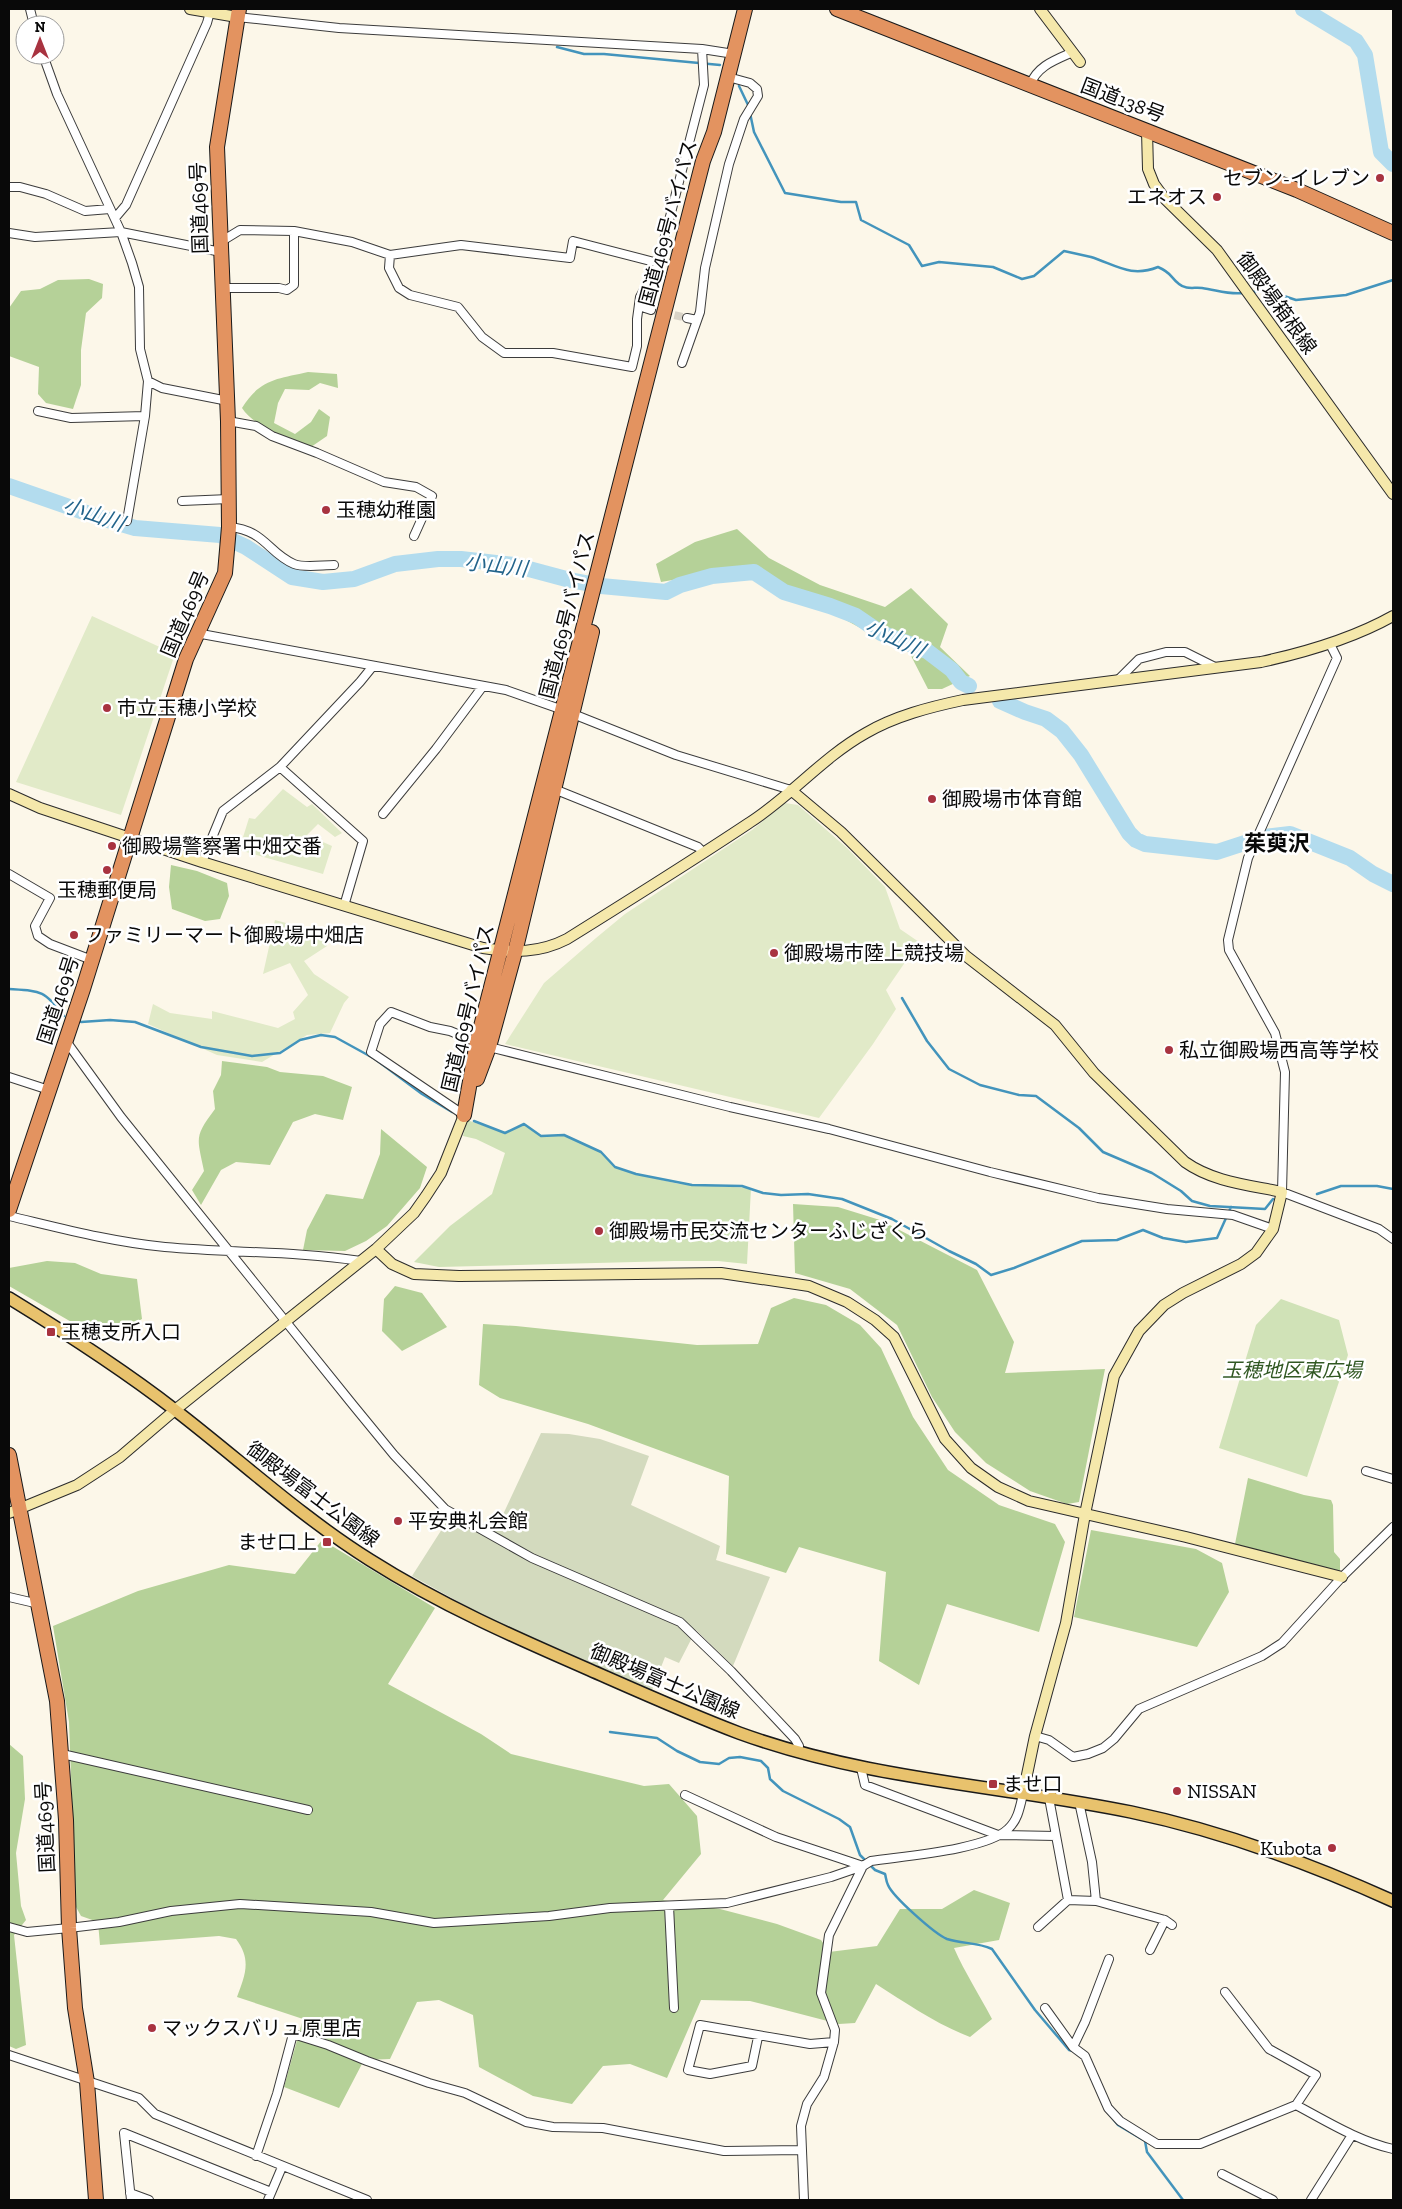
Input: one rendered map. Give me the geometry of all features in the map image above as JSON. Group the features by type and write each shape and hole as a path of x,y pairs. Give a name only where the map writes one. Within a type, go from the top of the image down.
{"highway":[{"name":"国道469号バイパス","path":"464,1115 508,951 602,574 711,162 714,132 745,9"},
{"name":"国道138号","path":"837,9 1297,190 1393,233"},
{"name":"国道469号","path":"9,1210 66,1041 186,659 196,633 225,573 229,530 228,401 217,147 238,13"},
{"name":"国道469号バイパス","path":"508,951 554,789 568,712"},
{"name":"国道469号","path":"9,1455 14,1512 39,1604 57,1701 66,1820 69,1928 75,2008 87,2082 96,2200"}],"main road":[{"name":"御殿場富士公園線","path":"9,1298 83,1344 175,1410 320,1526 369,1560 425,1593 492,1628 694,1715 797,1752 862,1768 1079,1802 1134,1813 1228,1837 1339,1876 1393,1902"}],"street":[{"path":"190,9 238,13 339,28 702,49 734,54"},
{"path":"1040,9 1080,62"},
{"path":"114,218 126,204 207,23 210,12"},
{"path":"390,255 389,268 399,288 410,295 458,307 482,337 504,352 553,353 632,367 637,346 636,319 640,297 658,263 704,85 702,49"},
{"path":"1030,85 1037,71 1046,64 1072,52"},
{"path":"46,65 57,94 122,232 139,287 140,349 148,380 145,416 127,521"},
{"path":"682,363 700,312 705,268 729,164 744,119 758,96 757,89 750,83 728,77"},
{"name":"御殿場箱根線","path":"1147,131 1148,169 1154,184 1165,199 1216,250 1393,494"},
{"path":"9,187 20,187 46,194 85,211 110,209"},
{"path":"9,233 35,237 122,232 221,247 240,230 294,231 352,242 390,255 461,245 570,258 573,241 658,263"},
{"path":"223,288 279,288 287,290 294,285 294,231"},
{"path":"639,306 651,310"},
{"path":"687,318 697,320"},
{"path":"148,380 162,388 228,401"},
{"path":"38,410 71,418 145,416"},
{"path":"228,421 256,426 272,436 384,482 416,486 432,496 414,536"},
{"path":"182,501 229,499"},
{"path":"229,530 240,528 262,538 295,565 334,565"},
{"path":"9,794 40,808 202,862 483,948 508,951 542,949 567,939 751,822 866,733 915,712 962,700 1261,662 1298,654 1330,644 1393,616"},
{"path":"196,633 506,690 676,754 791,790 841,832 966,956 1055,1025 1094,1073 1185,1162 1197,1171 1210,1176 1282,1192 1380,1229 1393,1238"},
{"path":"9,1927 27,1932 69,1928 119,1922 171,1910 240,1904 371,1912 434,1923 727,1903 831,1876 863,1866 871,1861 969,1846 1008,1830 1017,1818 1035,1736 1066,1623 1085,1514 1114,1376 1139,1331 1164,1305 1183,1293 1241,1264 1256,1253 1272,1229 1282,1192 1284,1072 1275,1033 1229,950 1228,940 1248,858 1336,658 1330,644"},
{"path":"1120,679 1139,659 1166,652 1185,652 1216,667"},
{"path":"202,862 223,811 280,768 373,666"},
{"path":"383,814 436,749 483,686"},
{"path":"280,768 363,841 344,906"},
{"path":"554,789 698,847 703,852"},
{"path":"9,874 50,898 35,926 38,936 50,944 92,960"},
{"path":"14,1512 77,1485 120,1457 175,1410 376,1249 414,1213 444,1166 464,1115 371,1052 380,1024 391,1012 483,1045 730,1107 829,1129 1098,1198 1167,1209 1233,1215 1272,1229"},
{"path":"66,1041 121,1117 285,1321 394,1455 445,1509 532,1558 680,1622 731,1671 795,1739 799,1746 797,1752"},
{"path":"9,1077 49,1090"},
{"path":"9,1216 107,1239 172,1248 361,1261"},
{"path":"376,1249 392,1264 414,1274 459,1276 721,1273 808,1286 847,1302 875,1320 894,1337 944,1439 972,1468 998,1487 1029,1501 1186,1537 1342,1577"},
{"path":"1366,1471 1393,1479"},
{"path":"1035,1736 1049,1740 1073,1757 1088,1754 1103,1748 1114,1739 1139,1709 1262,1656 1282,1643 1342,1577 1393,1527"},
{"path":"9,1597 39,1604"},
{"path":"62,1754 308,1810"},
{"path":"862,1768 865,1785 998,1835 1056,1836"},
{"path":"685,1795 776,1837 863,1866"},
{"path":"1049,1798 1068,1900"},
{"path":"1079,1802 1092,1862 1096,1901"},
{"path":"804,2200 801,2150 803,2114 824,2077 834,2042 835,2030 821,1993 829,1935 863,1866"},
{"path":"1038,1927 1068,1900 1096,1901 1169,1922 1150,1950"},
{"path":"669,1906 674,2008"},
{"path":"1073,2047 1085,2022 1109,1959"},
{"path":"1045,2008 1073,2047 1085,2056 1108,2108 1120,2121 1157,2144 1200,2144 1296,2105 1316,2075 1269,2049 1225,1992"},
{"path":"758,2037 752,2066 710,2074 688,2070 700,2025 758,2037 810,2044 834,2042"},
{"path":"256,2156 277,2094 293,2034 328,2045 367,2062 465,2093 526,2122 553,2127 603,2128 724,2151 801,2150"},
{"path":"9,2055 140,2098 155,2114 367,2200"},
{"path":"1296,2105 1352,2135 1393,2149"},
{"path":"150,2200 130,2196 124,2133 271,2192"},
{"path":"1311,2200 1352,2135"},
{"path":"268,2200 282,2166"},
{"path":"1222,2174 1272,2200"}],"green space":[{"path":"89,279 103,284 102,298 86,313 81,350 81,385 73,409 46,403 38,394 39,367 9,356 9,308 21,291 40,289 58,280"},
{"path":"308,372 337,374 338,388 320,383 309,390 285,389 278,403 274,423 295,434 311,422 319,409 330,417 327,436 311,447 255,422 242,408 256,391 270,382"},
{"path":"737,529 769,558 820,585 885,607 911,588 948,624 940,647 970,676 942,689 928,689 907,648 866,631 747,567 661,582 656,564 695,542"},
{"path":"92,616 175,654 121,815 16,782"},
{"path":"283,789 307,807 312,804 342,833 335,837 318,824 307,835 332,846 323,874 239,850 249,818 255,819"},
{"path":"785,803 798,805 847,848 885,887 900,929 919,942 886,990 896,1009 819,1118 505,1044 544,983 596,938 625,914 752,830"},
{"path":"171,865 197,871 227,883 229,896 220,919 205,921 172,909 169,887"},
{"path":"275,920 326,934 327,946 304,961 314,974 349,997 344,1003 330,1033 307,1035 262,1062 217,1055 148,1024 153,1004 170,1013 212,1019 212,1011 278,1028 295,1019 293,1012 308,995 290,963 263,974"},
{"path":"222,1061 267,1067 280,1072 323,1076 352,1087 343,1120 315,1114 293,1122 270,1165 236,1162 221,1170 201,1205 192,1190 204,1171 199,1138 203,1126 215,1109 213,1091 221,1075"},
{"path":"467,1120 505,1133 524,1124 541,1136 564,1135 601,1152 615,1167 636,1174 679,1184 751,1188 747,1264 718,1261 674,1261 439,1267 414,1262 450,1226 492,1194 505,1153 476,1139 463,1136"},
{"path":"381,1129 427,1167 420,1188 387,1226 366,1241 345,1251 303,1250 307,1230 326,1194 363,1199 380,1154"},
{"path":"793,1204 838,1207 880,1220 977,1270 1014,1342 1005,1373 1105,1369 1079,1502 1067,1504 1030,1491 986,1463 955,1432 932,1397 897,1325 850,1289 795,1273"},
{"path":"47,1261 75,1263 101,1274 137,1279 142,1319 125,1328 94,1335 9,1286 9,1268"},
{"path":"395,1286 422,1293 447,1327 402,1351 382,1331 384,1299"},
{"path":"794,1298 826,1305 860,1325 881,1348 913,1417 948,1470 999,1505 1055,1524 1065,1542 1039,1632 947,1604 919,1685 879,1661 886,1572 799,1547 786,1573 726,1554 729,1476 588,1424 500,1398 479,1385 483,1324 697,1345 758,1344 771,1308"},
{"name":"玉穂地区東広場","path":"1281,1299 1339,1320 1348,1355 1307,1477 1219,1448 1256,1325"},
{"path":"541,1433 569,1434 600,1439 649,1456 631,1505 720,1546 716,1560 770,1577 733,1666 696,1630 679,1663 665,1657 652,1690 486,1617 412,1576 451,1515 492,1538"},
{"path":"1248,1478 1304,1495 1331,1500 1333,1505 1334,1552 1340,1559 1340,1571 1235,1544"},
{"path":"1091,1530 1196,1549 1222,1563 1229,1592 1197,1647 1074,1617"},
{"path":"322,1540 435,1608 388,1684 481,1734 511,1754 644,1786 669,1784 697,1816 701,1854 663,1900 720,1909 777,1924 821,1940 829,1952 877,1946 900,1909 942,1909 974,1890 1010,1903 999,1940 954,1948 992,2019 970,2037 933,2020 876,1984 855,2023 839,2024 750,2001 701,2000 667,2078 630,2064 603,2066 572,2104 533,2096 479,2067 473,2015 439,2000 417,2002 390,2059 364,2060 339,2108 284,2087 303,2019 237,1997 246,1968 244,1954 236,1939 219,1936 100,1945 98,1922 81,1916 76,1907 69,1722 53,1626 138,1591 229,1565 295,1574"},
{"path":"9,1744 23,1756 25,1799 16,1853 21,1906 26,1920 14,1935 26,2045 16,2049 9,2046"}],"waterway":[{"path":"1303,9 1356,41 1365,55 1381,152 1393,164"},
{"path":"557,47 584,54 604,54 720,65"},
{"path":"739,86 749,107"},
{"path":"750,113 754,132 785,193 841,202 856,202 861,220 909,245 922,266 939,262 993,267 1022,279 1034,276 1064,251 1091,257 1132,271 1158,267 1166,271 1184,287 1244,293"},
{"path":"1252,292 1269,291 1296,300 1346,295 1393,280"},
{"name":"小山川","path":"9,486 135,528 220,535 246,547 292,577 323,582 354,579 395,564 438,559 461,559 514,565 601,586 666,592 680,585 712,576 754,572 784,592 856,616 881,633 927,651 952,670 961,682 969,686"},
{"name":"小山川","path":"1000,701 1046,719 1062,731 1081,755 1129,833 1136,840 1145,844 1217,852 1263,837 1290,834 1350,858 1373,874 1393,884"},
{"path":"9,989 28,990 41,994 51,1001 64,1016"},
{"path":"902,998 927,1041 949,1069 980,1085 1019,1095 1036,1096 1079,1128 1103,1152 1152,1173 1181,1191 1192,1201 1210,1206 1265,1209 1273,1199"},
{"path":"81,1022 110,1020 135,1022 201,1047 252,1056 280,1053 300,1040 321,1035 335,1037 375,1059 422,1094 452,1112"},
{"path":"474,1121 505,1133 524,1124 541,1136 564,1135 601,1152 615,1167 636,1174 692,1185 742,1186 763,1193 781,1195 808,1194 842,1199 892,1219 976,1264 991,1275 1082,1241 1117,1240 1143,1230 1163,1238 1186,1242 1217,1238 1231,1207"},
{"path":"1317,1194 1341,1186 1377,1186 1393,1189"},
{"path":"610,1732 657,1738 677,1751 700,1762 719,1764 729,1758 740,1757 761,1761 768,1768 770,1779 783,1791 839,1819 850,1827 860,1855 875,1870 885,1874 891,1891 924,1923 947,1939 981,1945 992,1949 1035,2010 1069,2050 1073,2051"},
{"path":"1105,2109 1118,2125 1145,2141 1147,2152 1183,2200"}],"tunnel":[{"path":"651,310 687,318"}],"place":[{"name":"セブン-イレブン","path":"1380,178"},
{"name":"エネオス","path":"1217,197"},
{"name":"玉穂幼稚園","path":"326,510"},
{"name":"市立玉穂小学校","path":"107,708"},
{"name":"御殿場市体育館","path":"932,799"},
{"name":"御殿場警察署中畑交番","path":"112,846"},
{"name":"玉穂郵便局","path":"107,870"},
{"name":"ファミリーマート御殿場中畑店","path":"74,935"},
{"name":"御殿場市陸上競技場","path":"774,953"},
{"name":"私立御殿場西高等学校","path":"1169,1050"},
{"name":"御殿場市民交流センターふじざくら","path":"599,1231"},
{"name":"玉穂支所入口","path":"51,1332"},
{"name":"平安典礼会館","path":"398,1521"},
{"name":"ませ口上","path":"327,1542"},
{"name":"ませ口","path":"993,1784"},
{"name":"NISSAN","path":"1177,1791"},
{"name":"Kubota","path":"1332,1848"},
{"name":"マックスバリュ原里店","path":"152,2028"}],"district":[{"name":"茱萸沢","path":"1277,843"}]}
